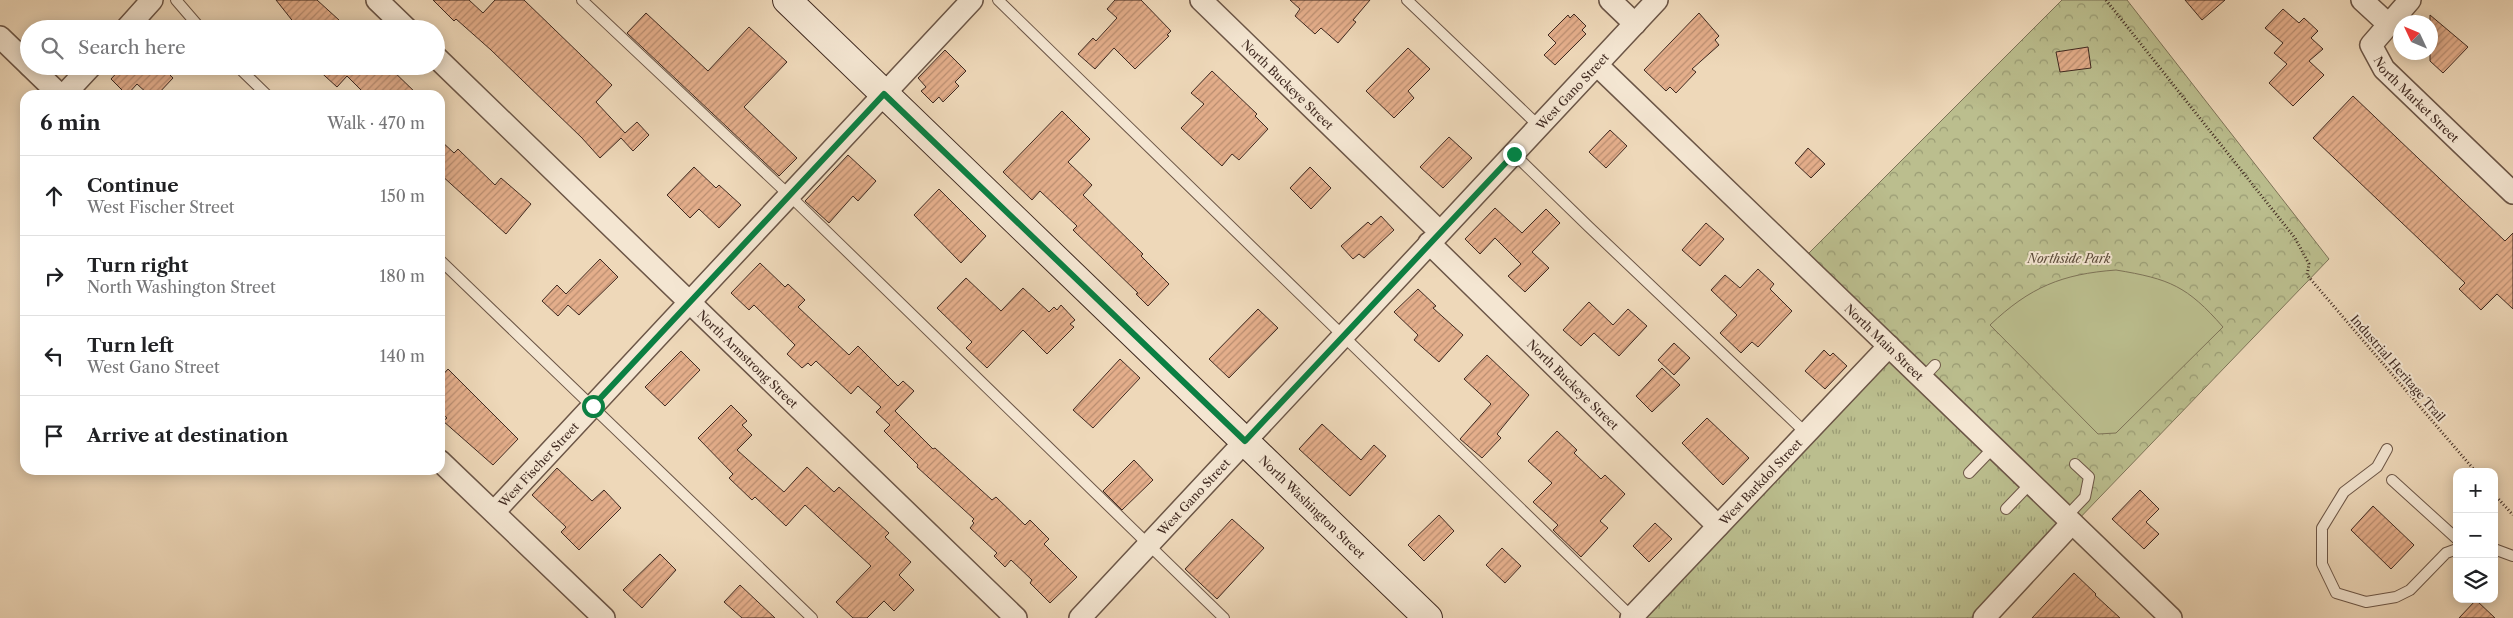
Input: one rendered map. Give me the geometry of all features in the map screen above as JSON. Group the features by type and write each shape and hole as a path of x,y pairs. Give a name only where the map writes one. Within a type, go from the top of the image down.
{"main road":[{"name":"North Washington Street","path":"787,0 1428,618"}],"street":[{"path":"134,20 152,0"},
{"path":"377,0 398,20"},
{"name":"West Fischer Street","path":"494,512 690,304 788,194 972,0"},
{"name":"North Buckeye Street","path":"1202,0 1718,526"},
{"path":"1610,0 1634,24"},
{"name":"West Gano Street","path":"1080,618 1657,0"},
{"path":"2362,0 2387,24 2410,0"},
{"name":"North Market Street","path":"2387,24 2371,45 2384,69 2513,193"},
{"path":"0,37 20,56"},
{"name":"North Main Street","path":"1597,65 1889,346 1929,372 1994,447 2171,618"},
{"name":"North Armstrong Street","path":"445,67 1016,618"},
{"path":"40,75 55,90"},
{"path":"69,90 83,75"},
{"name":"West Barkdol Street","path":"1631,617 1889,346"},
{"path":"445,465 604,618"},
{"path":"1987,617 2069,520"}],"lane":[{"path":"176,0 193,20"},
{"path":"582,0 788,194 1224,618"},
{"path":"998,0 1345,336 1631,617"},
{"path":"1407,0 1540,127"},
{"path":"246,75 262,90"},
{"path":"1514,154 1807,434"},
{"path":"445,265 812,618"},
{"path":"1969,473 1994,447"},
{"path":"2387,449 2377,467 2344,492 2322,528 2322,564 2336,592 2366,602 2396,597 2410,590 2446,553 2453,550"},
{"path":"2069,520 2085,497 2089,477 2076,464"},
{"path":"2392,480 2453,536"},
{"path":"2006,509 2031,483"},
{"path":"2498,550 2513,556"}],"path":[{"name":"Industrial Heritage Trail","path":"2106,0 2295,238 2309,264 2307,275 2473,468"},
{"path":"2498,499 2513,516"}],"green space":[{"name":"Northside Park","path":"2062,0 2127,0 2329,259 2074,524 1801,261"},
{"path":"2116,270 2150,277 2176,286 2199,302 2223,327 2116,433 2098,434 1990,325 2019,301 2048,285 2079,275"},
{"path":"1889,346 2072,523 1984,618 1631,618"}],"building":[{"path":"276,0 317,0 339,20 292,20"},
{"path":"433,0 469,0 483,13 495,0 524,0 612,85 596,102 625,133 637,122 649,135 633,151 621,138 600,158 582,138 491,50 456,19 454,21"},
{"path":"1115,0 1141,0 1171,31 1167,35 1169,36 1135,69 1114,48 1095,69 1078,54 1093,38 1096,41 1117,18 1107,9"},
{"path":"1290,0 1370,0 1353,20 1356,22 1338,43 1321,28 1315,34 1295,16 1300,9"},
{"path":"2185,0 2225,0 2202,20"},
{"path":"2283,9 2299,23 2304,18 2318,31 2311,38 2323,49 2309,61 2324,75 2293,106 2269,83 2287,64 2274,53 2283,43 2265,28"},
{"path":"646,13 708,71 749,27 787,62 744,107 797,158 779,176 627,33"},
{"path":"1699,13 1719,36 1715,40 1719,45 1692,69 1696,72 1676,93 1670,87 1666,91 1644,70"},
{"path":"1574,14 1586,26 1582,30 1586,34 1555,65 1544,55 1556,43 1548,35 1568,15 1570,18"},
{"path":"2438,22 2468,47 2443,73 2430,61 2438,60"},
{"path":"2088,47 2091,68 2060,72 2056,52"},
{"path":"1408,48 1430,69 1408,91 1414,98 1394,118 1366,91"},
{"path":"945,50 966,71 955,82 959,86 943,102 939,97 933,103 921,91 926,87 918,78"},
{"path":"1212,71 1257,114 1255,116 1268,129 1239,160 1232,154 1222,166 1181,128 1204,104 1191,93"},
{"path":"115,75 170,75 173,78 162,90 144,90 137,84 132,90 122,90 111,79"},
{"path":"324,75 397,75 413,90 361,90 347,76 337,87"},
{"path":"2353,96 2505,241 2513,233 2513,309 2497,294 2481,310 2459,289 2465,283 2313,138"},
{"path":"1062,111 1090,139 1068,162 1092,185 1083,195 1143,254 1141,256 1169,284 1148,306 1136,294 1138,293 1073,230 1077,226 1040,191 1032,200 1003,172"},
{"path":"1610,130 1627,146 1606,168 1589,152"},
{"path":"1449,137 1472,158 1443,188 1420,167"},
{"path":"445,145 454,153 458,149 495,185 501,178 531,204 506,234 445,179"},
{"path":"1808,148 1825,164 1811,178 1795,163"},
{"path":"848,155 876,181 858,201 853,196 829,223 805,201"},
{"path":"694,167 716,188 719,185 741,205 719,228 699,209 690,218 667,195"},
{"path":"1310,167 1331,188 1311,209 1290,188"},
{"path":"939,189 986,236 961,263 914,215"},
{"path":"1495,208 1522,233 1546,209 1560,223 1532,252 1549,268 1525,292 1508,276 1521,264 1495,238 1480,254 1465,239"},
{"path":"1381,216 1394,230 1364,258 1359,254 1353,259 1341,246 1368,222 1371,225"},
{"path":"1706,223 1724,239 1700,266 1682,250"},
{"path":"600,259 618,277 579,315 568,305 558,316 542,301 557,285 566,294"},
{"path":"760,263 785,287 788,284 805,300 798,307 849,355 858,346 898,386 903,381 914,391 895,411 933,449 935,448 992,500 996,497 1025,525 1030,520 1049,539 1044,544 1077,577 1050,603 1030,583 1032,580 1011,560 1005,567 994,556 997,553 970,528 974,523 972,521 974,519 917,467 918,465 884,431 890,425 876,412 881,407 858,386 851,394 816,361 811,366 808,363 802,368 787,354 795,345 754,305 749,310 731,293"},
{"path":"1758,269 1774,284 1770,289 1792,311 1758,347 1752,342 1741,353 1720,333 1737,315 1711,290 1725,275 1740,288"},
{"path":"966,278 1001,311 1023,288 1049,312 1054,307 1057,310 1061,305 1075,320 1070,324 1074,327 1047,354 1023,330 987,368 966,348 972,342 937,308"},
{"path":"1418,289 1436,306 1433,308 1463,335 1439,362 1414,340 1418,335 1394,312"},
{"path":"1589,302 1613,325 1628,309 1647,326 1619,356 1594,333 1581,346 1563,330"},
{"path":"1258,309 1278,328 1229,378 1209,359"},
{"path":"1674,343 1690,358 1674,375 1658,360"},
{"path":"1824,350 1830,356 1833,353 1847,366 1825,389 1805,371"},
{"path":"681,351 700,370 665,406 645,387"},
{"path":"1487,355 1529,395 1497,434 1501,438 1482,458 1460,439 1491,404 1464,379"},
{"path":"1120,359 1140,378 1093,428 1073,410"},
{"path":"1662,368 1680,385 1652,412 1636,396"},
{"path":"448,369 518,439 493,465 445,423 447,418 445,416 445,372"},
{"path":"731,405 747,421 742,425 752,435 737,450 784,492 807,467 834,492 839,487 889,533 885,537 911,562 899,575 914,590 894,611 884,601 867,618 853,618 836,602 871,566 805,505 786,526 755,497 752,500 729,478 733,474 698,438"},
{"path":"1707,418 1749,458 1723,485 1682,443"},
{"path":"1322,424 1361,460 1374,445 1386,456 1350,496 1299,449"},
{"path":"1557,431 1577,450 1574,453 1601,479 1605,475 1625,494 1600,521 1608,528 1581,557 1553,530 1558,525 1533,502 1552,483 1528,461"},
{"path":"1134,460 1153,480 1122,510 1103,491"},
{"path":"557,468 592,501 604,490 621,508 579,550 561,532 566,527 532,495"},
{"path":"2140,490 2159,509 2146,522 2159,534 2144,549 2112,519"},
{"path":"2373,506 2414,545 2391,569 2351,530"},
{"path":"1439,515 1454,531 1424,561 1408,545"},
{"path":"1232,519 1264,548 1217,599 1185,569"},
{"path":"1655,523 1672,539 1649,562 1633,546"},
{"path":"1502,548 1521,566 1505,583 1486,565"},
{"path":"660,554 676,570 642,608 623,590"},
{"path":"2074,573 2095,595 2120,618 2032,618"},
{"path":"740,585 775,618 742,618 724,602"},
{"path":"2473,603 2479,603 2495,618 2459,618"}],"route":[{"path":"593,406 690,304 788,194 884,94 1245,441 1345,336 1439,231 1514,154"}]}
